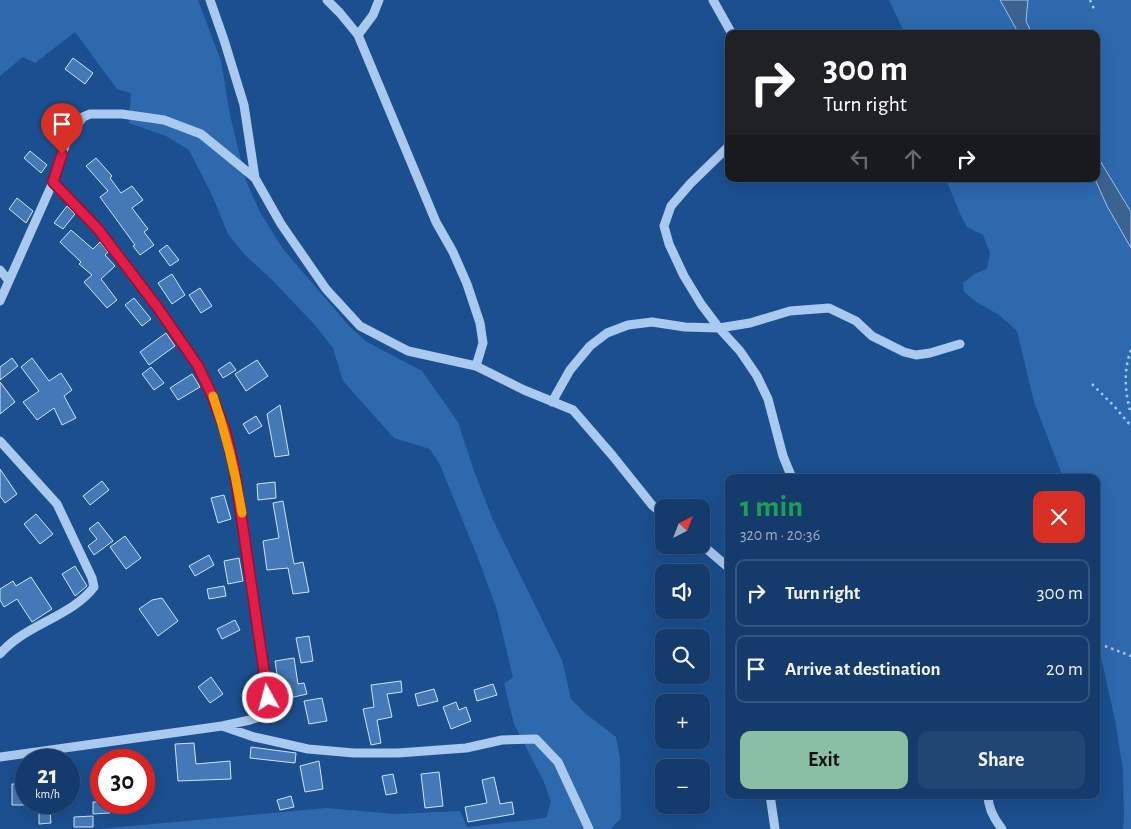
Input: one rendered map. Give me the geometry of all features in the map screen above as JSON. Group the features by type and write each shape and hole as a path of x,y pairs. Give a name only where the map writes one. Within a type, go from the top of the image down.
{"street":[{"path":"210,0 244,105 255,178 281,224 326,289 360,326 408,351 476,366 524,390 572,410 655,508"},
{"path":"327,0 358,35 436,222 467,284 480,323 483,342 476,366"},
{"path":"358,35 373,15 379,0"},
{"path":"713,0 730,30"},
{"path":"0,302 53,182 67,140 83,117 90,114 122,114 164,120 201,134 255,178"},
{"path":"725,150 670,206 664,226 669,244 684,276 701,304 758,376 768,399 783,456 790,474"},
{"path":"0,757 222,726 259,718 267,708 268,698 234,467 225,430 211,393 193,359 98,229 53,182"},
{"path":"0,270 9,281"},
{"path":"552,402 570,370 590,346 607,333 628,325 652,322 685,327 719,328 750,323 790,311 829,308 856,321 872,336 904,352 916,355 960,344"},
{"path":"0,441 56,504 92,578 94,588 86,598 24,634 0,654"},
{"path":"710,552 725,565"},
{"path":"222,726 254,737 308,749 354,753 398,753 466,748 502,740 536,739 558,762 589,829"},
{"path":"771,799 775,829"},
{"path":"988,799 988,804 995,821 1002,829"}],"path":[{"path":"1090,0 1094,9"},
{"path":"1131,350 1126,364 1125,379 1131,414"},
{"path":"1092,384 1131,426"},
{"path":"1105,646 1131,656"}],"shaded area":[{"path":"0,0 198,0 221,61 230,115 246,181 260,212 283,249 350,327 367,342 422,371 458,422 493,520 562,660 571,699 586,714 616,737 620,758 621,818 611,829 99,829 326,808 395,814 460,811 467,827 546,818 551,802 544,782 514,724 504,683 513,678 497,610 440,465 430,449 394,438 343,381 333,348 314,324 244,254 228,234 212,195 189,150 166,136 129,123 131,93 117,89 75,32 35,63 23,57 0,76"},
{"path":"889,0 1000,0 1017,30 903,30"},
{"path":"1000,0 1028,0 1026,21 1030,30 1017,30"},
{"path":"1028,0 1131,0 1131,212 1100,161 1100,30 1030,30 1026,21"},
{"path":"1100,161 1131,212 1131,248 1107,206 1096,182 1100,182"},
{"path":"947,182 1096,182 1107,206 1131,248 1131,829 1123,829 1123,770 1115,720 1100,653 1100,474 1062,474 1034,402 1017,331 999,315 978,303 964,292 963,283 974,274 987,269 990,253 983,235 967,227"}],"building":[{"path":"73,58 93,73 85,84 65,69"},
{"path":"30,151 47,165 41,173 24,158"},
{"path":"96,158 112,176 110,178 121,193 132,186 143,200 132,208 148,229 144,232 154,245 140,255 133,246 135,245 100,197 108,191 86,166"},
{"path":"17,198 33,211 26,223 9,209"},
{"path":"67,206 75,214 63,229 54,223"},
{"path":"71,230 93,249 100,242 108,252 105,255 115,266 101,279 117,300 107,308 84,282 92,275 79,264 81,262 60,242"},
{"path":"167,245 179,260 170,266 159,251"},
{"path":"172,274 185,295 172,304 158,283"},
{"path":"200,288 212,306 201,313 189,295"},
{"path":"134,298 151,319 142,326 125,305"},
{"path":"166,333 175,346 149,365 140,352"},
{"path":"12,358 18,366 0,380 0,367"},
{"path":"32,358 49,381 61,373 72,390 64,396 76,418 62,425 54,408 37,420 23,402 39,391 21,367"},
{"path":"257,360 268,376 246,391 235,374"},
{"path":"230,362 236,370 223,378 218,370"},
{"path":"151,367 164,383 154,390 142,374"},
{"path":"192,374 200,387 178,400 170,388"},
{"path":"0,382 15,402 0,414"},
{"path":"280,405 289,455 275,457 267,414"},
{"path":"256,416 262,426 249,434 243,424"},
{"path":"0,469 17,494 5,503 0,496"},
{"path":"102,481 109,490 90,505 83,496"},
{"path":"275,482 276,498 258,500 257,484"},
{"path":"224,495 231,519 218,523 211,498"},
{"path":"283,501 294,564 303,562 309,592 293,594 288,568 267,570 263,541 279,538 273,503"},
{"path":"36,514 53,534 40,544 24,524"},
{"path":"98,522 113,541 94,555 88,546 97,539 89,529"},
{"path":"125,536 141,558 126,569 110,547"},
{"path":"209,555 214,565 195,576 189,566"},
{"path":"239,558 243,581 228,584 224,561"},
{"path":"75,566 87,586 75,596 62,574"},
{"path":"31,577 52,609 32,622 17,599 4,607 0,600 0,589 13,581 16,586"},
{"path":"224,586 226,596 209,599 207,589"},
{"path":"162,598 178,621 158,636 139,609 152,600"},
{"path":"235,620 240,630 222,639 217,629"},
{"path":"309,636 313,661 301,663 296,638"},
{"path":"294,658 298,684 304,683 307,694 281,700 275,661"},
{"path":"211,677 223,694 210,703 198,687"},
{"path":"401,681 402,692 387,694 392,717 377,720 381,743 371,745 363,709 374,707 371,685"},
{"path":"493,684 497,695 477,701 474,690"},
{"path":"434,689 438,701 418,706 415,694"},
{"path":"322,698 327,721 309,724 304,701"},
{"path":"456,702 459,710 466,707 471,721 451,729 443,707"},
{"path":"194,743 196,764 230,761 231,779 178,781 175,744"},
{"path":"251,747 296,753 295,763 250,758"},
{"path":"319,761 323,789 305,792 300,766"},
{"path":"439,772 443,806 425,808 421,774"},
{"path":"393,774 397,793 386,795 382,776"},
{"path":"494,777 500,804 512,802 514,814 468,822 465,807 487,803 482,780"},
{"path":"12,784 15,784 15,805 12,805"},
{"path":"291,796 294,807 280,810 277,800"},
{"path":"39,814 50,814 51,823 39,824"},
{"path":"93,816 93,827 74,827 74,817"}],"slow traffic":[{"path":"213,396 225,430 242,513"}],"route":[{"path":"62,154 53,182 98,229 158,308 198,366 211,393 225,430 234,467 268,698"}]}
